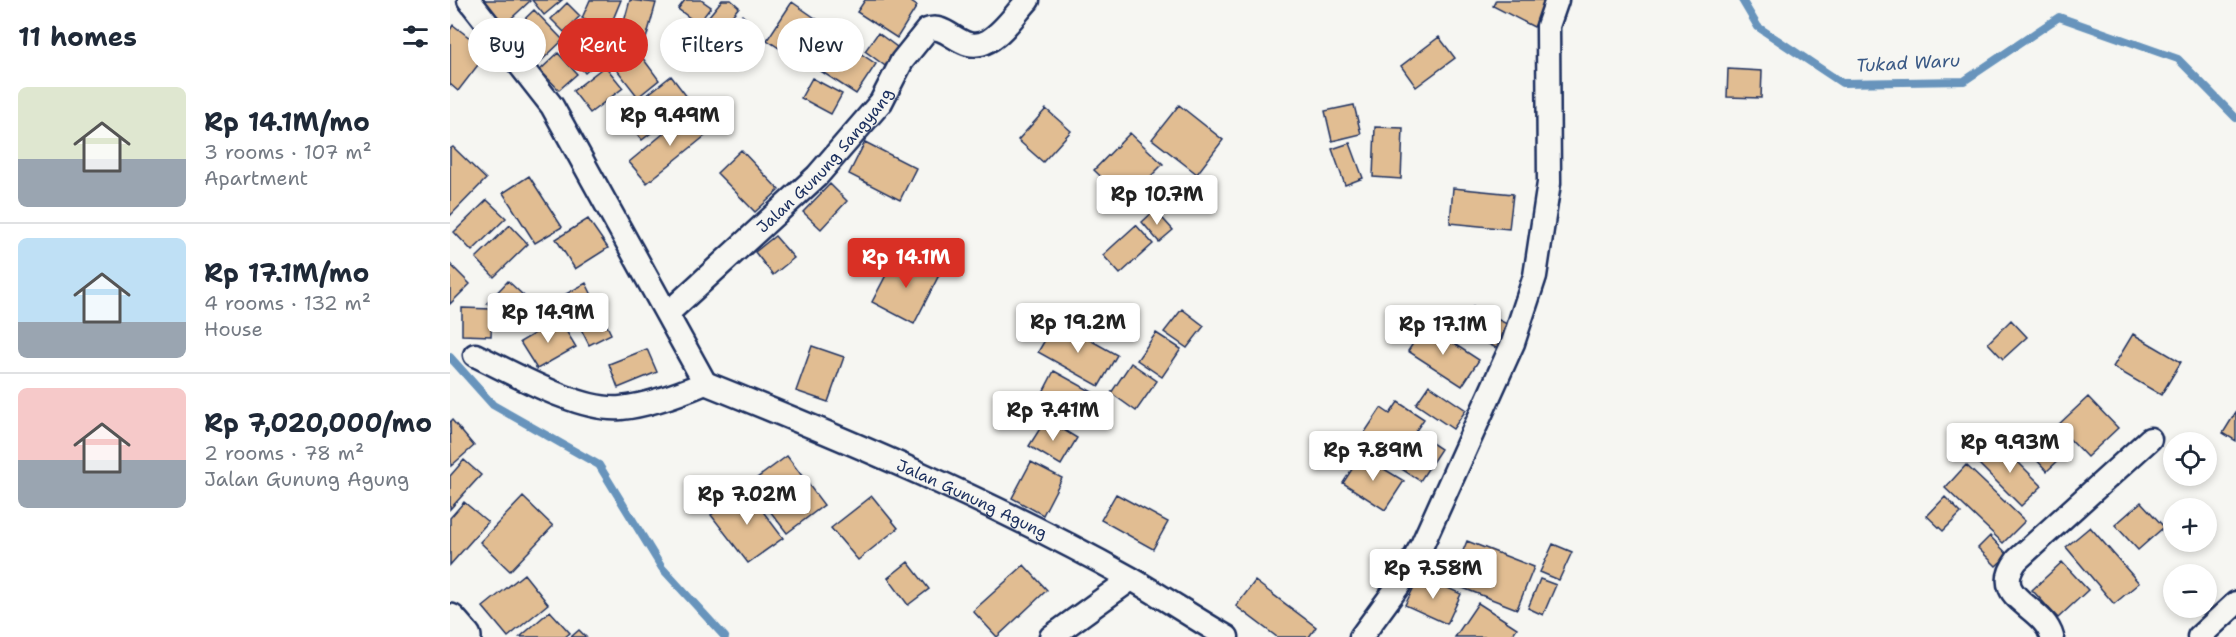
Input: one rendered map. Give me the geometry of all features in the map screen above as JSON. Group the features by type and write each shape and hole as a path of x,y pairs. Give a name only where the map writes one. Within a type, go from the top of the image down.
{"main road":[{"path":"450,621 464,637"}],"street":[{"name":"Jalan Gunung Sangyang","path":"668,314 817,176 881,102 902,61 927,30 938,28 966,44 976,45 995,36 1028,0"},
{"path":"1361,637 1399,585 1422,545 1509,354 1535,276 1549,183 1548,26 1557,0"},
{"path":"471,1 552,105 705,383 674,396 621,408 597,407 570,398 475,355"},
{"name":"Jalan Gunung Agung","path":"705,383 840,436 952,488 1131,579 1227,637"},
{"path":"2052,637 2043,619 2013,595 2009,586 2009,571 2017,560 2150,439"},
{"path":"1051,637 1131,579"},
{"path":"2199,637 2236,603"}],"building":[{"path":"485,0 530,1 512,18 495,18 481,3"},
{"path":"532,0 562,0 544,15"},
{"path":"590,0 621,0 614,18 582,18"},
{"path":"630,0 656,3 648,32 648,18 625,18"},
{"path":"685,0 701,0 711,7 703,18 690,18 678,9"},
{"path":"722,0 731,0 739,7 730,18 707,18"},
{"path":"865,0 908,0 917,6 897,38 857,12"},
{"path":"1496,0 1548,0 1534,27 1493,6"},
{"path":"792,2 815,18 781,18"},
{"path":"567,3 580,16 578,18 558,18 558,26 551,19"},
{"path":"534,10 542,18 526,18"},
{"path":"546,22 558,35 558,45 546,56"},
{"path":"453,25 468,37 468,72 473,72 458,91 450,84 450,30"},
{"path":"777,25 777,47 767,40"},
{"path":"878,33 901,50 888,68 865,51"},
{"path":"1439,37 1455,58 1416,87 1401,66"},
{"path":"558,53 558,72 577,74 559,90 542,72 546,72 546,64"},
{"path":"864,56 876,64 856,94 822,72 864,72"},
{"path":"648,65 659,80 638,97 619,72 648,72"},
{"path":"1728,69 1762,71 1761,98 1727,97"},
{"path":"597,72 610,72 623,88 590,113 573,91"},
{"path":"671,76 691,102 642,140 622,115"},
{"path":"812,78 842,94 831,114 801,98"},
{"path":"1179,105 1223,140 1197,174 1152,139"},
{"path":"1354,105 1361,134 1332,141 1325,111"},
{"path":"1046,109 1071,131 1043,162 1018,140"},
{"path":"692,110 710,132 647,183 629,162"},
{"path":"1375,127 1403,128 1401,179 1373,177"},
{"path":"1130,133 1163,164 1126,201 1094,170"},
{"path":"865,142 916,168 900,200 849,174"},
{"path":"1350,143 1363,178 1345,185 1332,149"},
{"path":"453,147 486,179 450,216 450,149"},
{"path":"741,150 779,190 755,212 717,173"},
{"path":"529,176 562,227 535,243 503,193"},
{"path":"830,184 847,201 821,229 803,212"},
{"path":"1453,188 1513,194 1509,229 1450,223"},
{"path":"487,200 506,218 472,251 454,232"},
{"path":"1155,210 1173,230 1159,242 1142,222"},
{"path":"588,219 608,248 575,269 556,239"},
{"path":"510,225 528,244 494,277 476,258"},
{"path":"1136,225 1153,244 1120,274 1103,255"},
{"path":"775,236 794,258 773,275 755,252"},
{"path":"897,254 939,275 914,324 872,302"},
{"path":"450,264 470,284 450,304"},
{"path":"508,281 538,309 518,331 487,303"},
{"path":"586,283 611,334 589,345 564,295"},
{"path":"1473,307 1509,325 1496,348 1462,330"},
{"path":"462,308 492,309 491,336 462,335"},
{"path":"1182,309 1204,326 1187,348 1164,332"},
{"path":"559,319 576,347 537,369 520,342"},
{"path":"2011,320 2027,337 2003,359 1988,343"},
{"path":"1056,321 1117,355 1099,386 1038,352"},
{"path":"1425,325 1479,360 1462,386 1408,351"},
{"path":"1156,333 1181,349 1162,377 1137,360"},
{"path":"2133,334 2181,362 2161,395 2113,367"},
{"path":"812,346 844,357 828,402 796,391"},
{"path":"647,349 657,372 618,388 609,364"},
{"path":"1131,363 1157,381 1136,411 1111,393"},
{"path":"1054,371 1096,394 1080,424 1038,402"},
{"path":"1429,385 1466,410 1453,429 1416,404"},
{"path":"2088,397 2118,428 2087,457 2057,426"},
{"path":"1398,402 1424,419 1415,432 1441,449 1420,481 1359,441 1381,408 1390,414"},
{"path":"2236,412 2236,441 2223,433"},
{"path":"1046,419 1077,438 1061,465 1029,446"},
{"path":"452,420 474,446 451,466 450,422"},
{"path":"2046,442 2061,458 2047,471 2032,455"},
{"path":"1999,443 2042,486 2021,506 1978,463"},
{"path":"1361,455 1404,481 1385,510 1343,483"},
{"path":"787,456 824,505 787,533 749,484"},
{"path":"464,460 481,475 450,509 450,476"},
{"path":"1031,462 1062,478 1043,515 1012,498"},
{"path":"1966,465 2025,521 2003,543 1945,488"},
{"path":"746,489 783,538 748,563 711,515"},
{"path":"1116,494 1168,522 1153,549 1101,520"},
{"path":"872,496 898,528 858,560 831,528"},
{"path":"523,497 553,526 510,571 480,542"},
{"path":"1945,497 1961,513 1943,531 1927,516"},
{"path":"464,502 488,522 450,565 450,518"},
{"path":"2141,502 2163,528 2138,550 2115,525"},
{"path":"2090,527 2139,583 2114,604 2066,547"},
{"path":"1990,536 2008,555 1996,566 1978,548"},
{"path":"1467,541 1534,567 1517,609 1450,583"},
{"path":"1553,544 1572,552 1559,580 1540,572"},
{"path":"908,562 929,589 908,605 888,578"},
{"path":"2062,562 2088,590 2058,618 2032,590"},
{"path":"1024,565 1047,590 997,637 973,611"},
{"path":"524,574 548,604 508,637 483,607"},
{"path":"1420,575 1461,594 1447,624 1405,605"},
{"path":"1540,579 1556,585 1543,615 1528,608"},
{"path":"1255,581 1316,627 1309,637 1277,637 1236,606"},
{"path":"1478,603 1517,628 1511,637 1455,637"},
{"path":"550,611 570,633 565,637 520,637"},
{"path":"579,630 586,637 571,637"}],"waterway":[{"name":"Tukad Waru","path":"1742,0 1758,27 1842,83 1964,81 2059,17 2178,59 2236,118"},
{"path":"450,357 493,405 599,465 662,568 725,637"}]}
